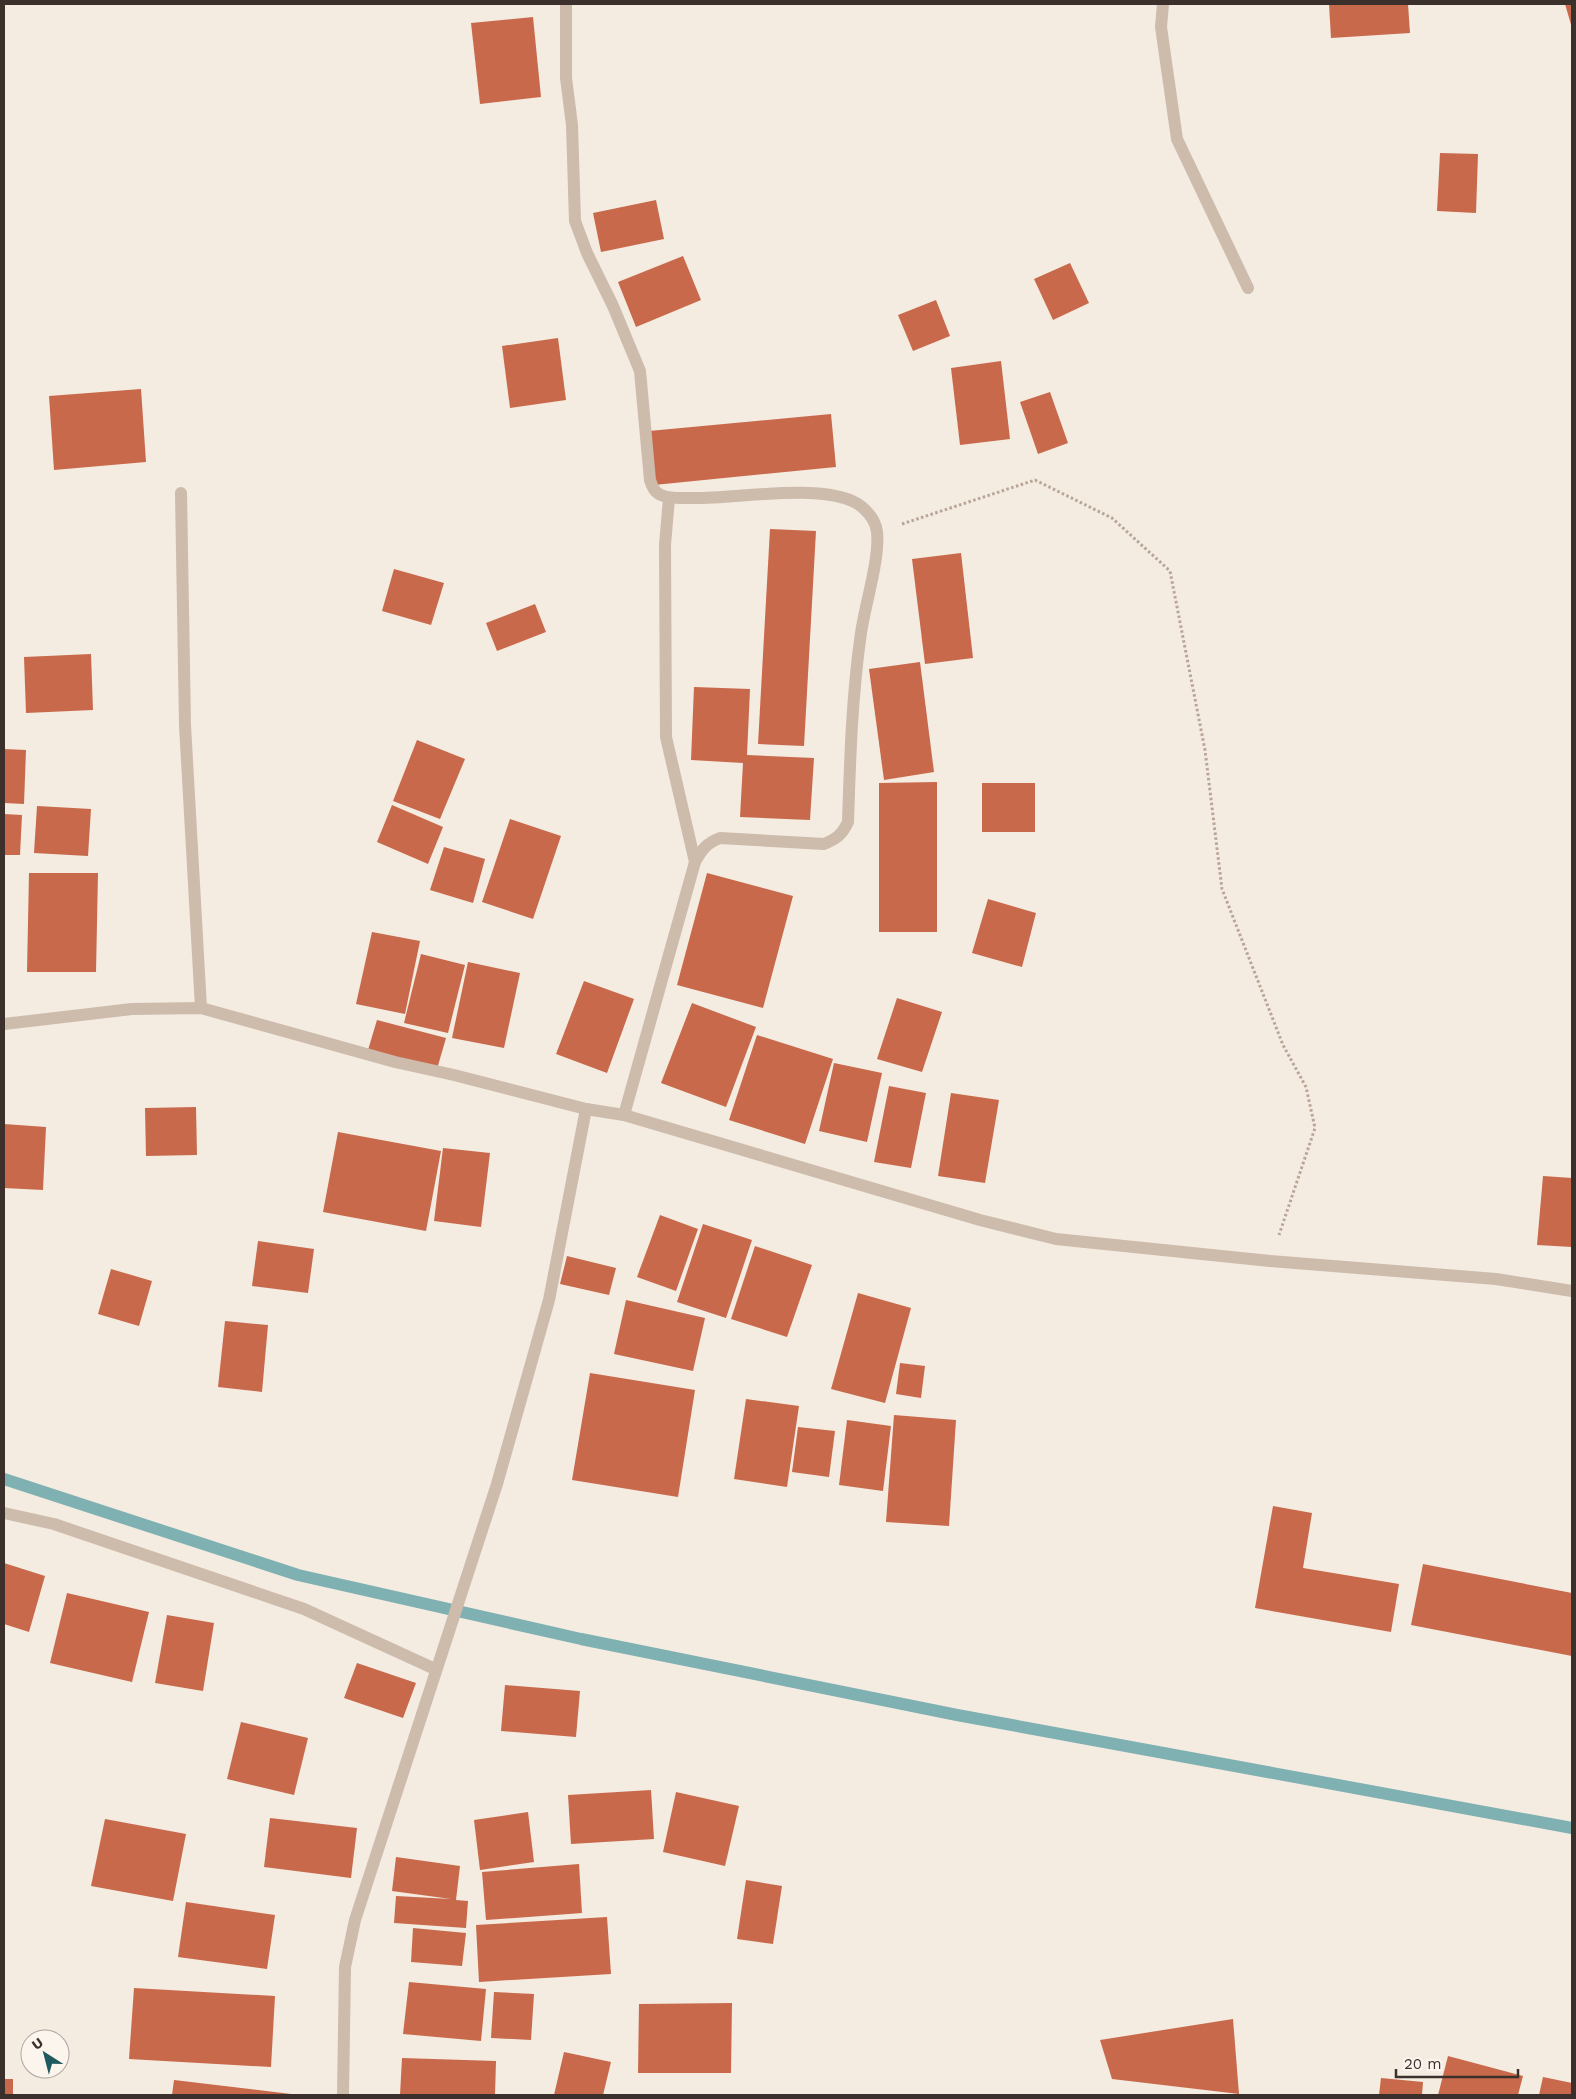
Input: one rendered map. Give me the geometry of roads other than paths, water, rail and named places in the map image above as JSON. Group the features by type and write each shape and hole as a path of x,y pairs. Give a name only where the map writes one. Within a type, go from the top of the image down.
{"street":[{"path":"566,4 566,78 572,125 575,221 586,253 613,306 640,371 650,480 654,490 669,498 700,499 801,493 836,495 861,505 872,517 878,531 876,553 861,633 848,822 844,832 837,839 824,844 720,838 710,842 702,849 695,862 624,1115"},
{"path":"1163,4 1161,27 1177,139 1248,288"},
{"path":"181,492 185,725 201,1008"},
{"path":"669,498 665,545 666,737 695,862"},
{"path":"4,1024 132,1009 201,1008 395,1062 586,1109 624,1115 980,1220 1056,1239 1270,1261 1496,1279 1572,1291"},
{"path":"343,2095 345,1967 355,1920 435,1669 497,1484 549,1300 586,1109"},
{"path":"4,1513 54,1524 304,1609 435,1669"}],"waterway":[{"path":"4,1479 298,1575 581,1639 957,1715 1572,1828"}]}
